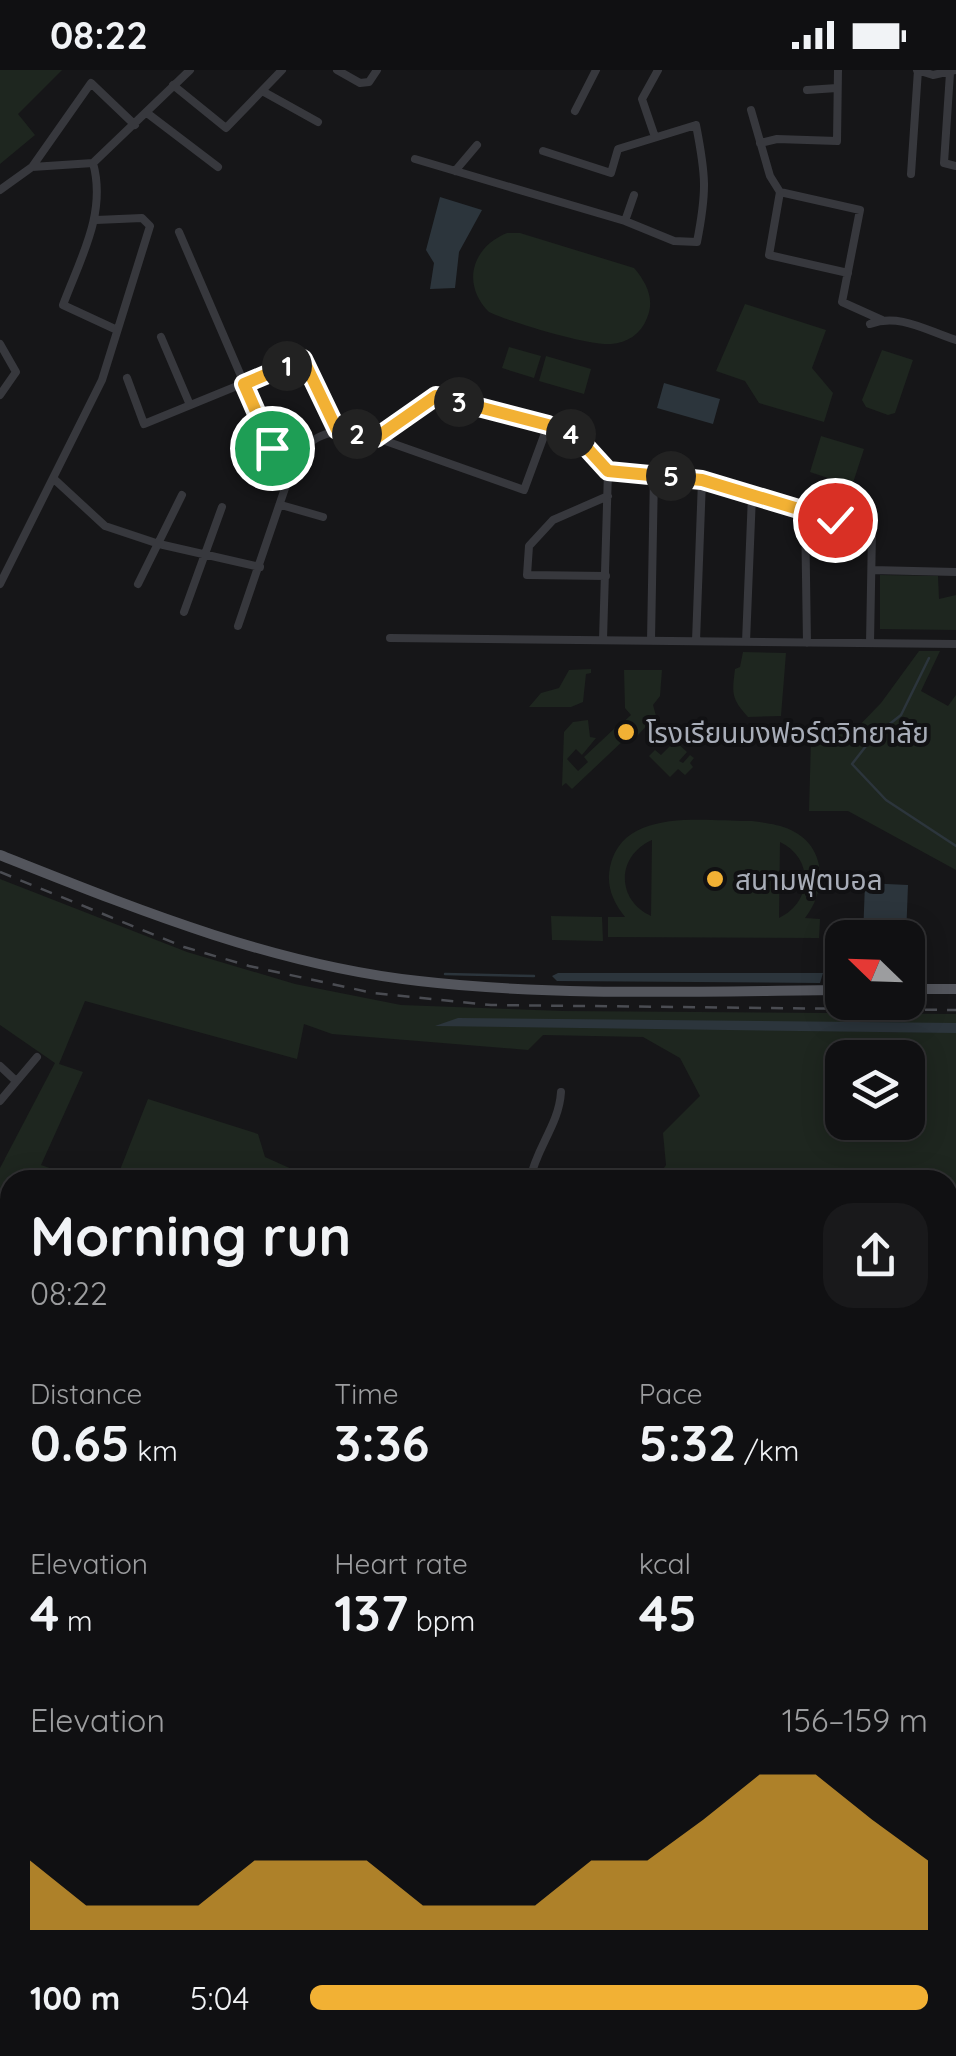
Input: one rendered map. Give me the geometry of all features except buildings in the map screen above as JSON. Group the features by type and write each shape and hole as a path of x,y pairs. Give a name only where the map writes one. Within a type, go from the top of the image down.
{"main road":[{"path":"0,855 218,938 305,961 418,981 639,992 825,990"},
{"path":"925,989 956,989"}],"street":[{"path":"32,166 93,163 190,70"},
{"path":"173,85 226,128 282,70"},
{"path":"337,70 360,83 369,82 377,70"},
{"path":"574,111 596,70"},
{"path":"654,136 642,99 658,70"},
{"path":"760,143 777,139 837,141 838,70"},
{"path":"911,174 917,70 932,75 953,72 944,163 956,166"},
{"path":"0,190 32,166 91,83 135,125"},
{"path":"807,90 837,88"},
{"path":"264,92 318,122"},
{"path":"752,110 770,176 780,192 769,254 848,272"},
{"path":"147,113 218,167"},
{"path":"415,159 625,221 674,241 698,242 706,193 696,126 618,149 611,173 543,151"},
{"path":"455,171 478,145"},
{"path":"93,163 98,197 96,220 63,305 117,330"},
{"path":"780,192 860,210 842,302 882,320 914,324 956,340"},
{"path":"625,221 634,194"},
{"path":"0,584 102,380 150,226 142,218 96,220"},
{"path":"179,232 272,448"},
{"path":"870,324 882,320"},
{"path":"161,337 190,405"},
{"path":"0,344 16,372 0,395"},
{"path":"127,378 144,424 303,359 337,430"},
{"path":"376,438 436,396 548,425 577,437 608,471 603,640"},
{"path":"264,466 296,456 315,438 337,430 376,438 524,490 548,425"},
{"path":"238,626 296,456"},
{"path":"608,471 702,480 872,530 870,643"},
{"path":"651,641 654,473"},
{"path":"54,478 104,526 159,544 260,567"},
{"path":"696,642 702,480"},
{"path":"138,584 182,495"},
{"path":"746,642 752,495"},
{"path":"606,576 527,575 529,546 553,520 608,496"},
{"path":"281,505 323,517"},
{"path":"184,612 222,506"},
{"path":"805,511 807,643"},
{"path":"872,570 956,572"},
{"path":"390,638 956,644"},
{"path":"0,1101 37,1058"},
{"path":"0,1066 16,1081"},
{"path":"532,1170 534,1159 556,1124 561,1092"}],"shaded area":[{"path":"0,70 62,70 18,114 35,135 0,164"},
{"path":"440,197 482,210 459,252 455,288 430,289 434,263 426,250"},
{"path":"507,233 520,233 634,268 650,298 641,329 623,342 600,344 489,312 475,290 474,267 485,247"},
{"path":"745,304 826,330 812,368 833,393 824,422 759,403 745,381 716,371"},
{"path":"509,347 541,356 534,378 502,368"},
{"path":"882,350 913,360 895,413 888,415 866,407 862,400"},
{"path":"546,356 591,369 584,394 539,381"},
{"path":"664,383 720,399 713,424 657,408"},
{"path":"821,436 864,449 852,486 810,472"},
{"path":"880,575 938,576 939,599 956,595 956,630 880,629"},
{"path":"919,651 940,651 921,691 948,706 956,695 956,870 848,811 809,811 811,740 853,732 881,703"},
{"path":"743,652 786,653 781,716 748,717 738,705 733,684"},
{"path":"591,669 586,674 583,702 571,707 529,707 541,693 559,688 569,670"},
{"path":"624,670 662,670 660,696 653,705 656,716 636,737 620,725 631,715 625,708"},
{"path":"588,720 590,737 596,738 582,755 576,749 567,759 578,771 588,762 584,757 615,728 626,738 572,789 566,783 562,786 564,732 573,722"},
{"path":"675,741 687,752 679,761 683,763 690,755 694,758 690,763 693,767 685,775 678,769 670,777 649,756 655,750 661,755"},
{"path":"752,821 782,826 811,847 817,858 820,882 805,918 820,919 819,938 608,937 608,917 625,917 612,894 610,867 618,848 631,834 669,822","holes":["652,840 651,916 631,900 625,878 632,856","780,842 799,858 805,880 798,902 779,918"]},
{"path":"0,879 187,952 295,984 401,1005 825,1013 825,1020 925,1020 925,1014 956,1014 956,1170 663,1170 666,1165 663,1133 700,1096 680,1058 643,1037 543,1035 528,1050 332,1034 304,1024 297,1059 85,1001 59,1064 83,1072 41,1165 55,1170 0,1168 55,1063 0,1025"},
{"path":"865,883 908,885 907,920 864,920"},
{"path":"551,916 602,917 603,941 552,940"},
{"path":"823,973 820,983 557,981 552,976"},
{"path":"458,1018 956,1023 956,1033 435,1026"},
{"path":"148,1099 258,1134 265,1157 294,1170 120,1170"}],"waterway":[{"path":"929,658 901,715 873,737 852,764 886,800 956,846"},
{"path":"445,974 534,976"}],"railway":[{"path":"0,872 184,947 249,966 373,993 491,1005 956,1010"}],"place":[{"name":"โรงเรียนมงฟอร์ตวิทยาลัย","path":"626,732"},
{"name":"สนามฟุตบอล","path":"715,879"}],"route":[{"path":"272,448 244,384 303,359 337,430 376,438 436,396 548,425 577,437 608,471 702,480 835,520"}]}
